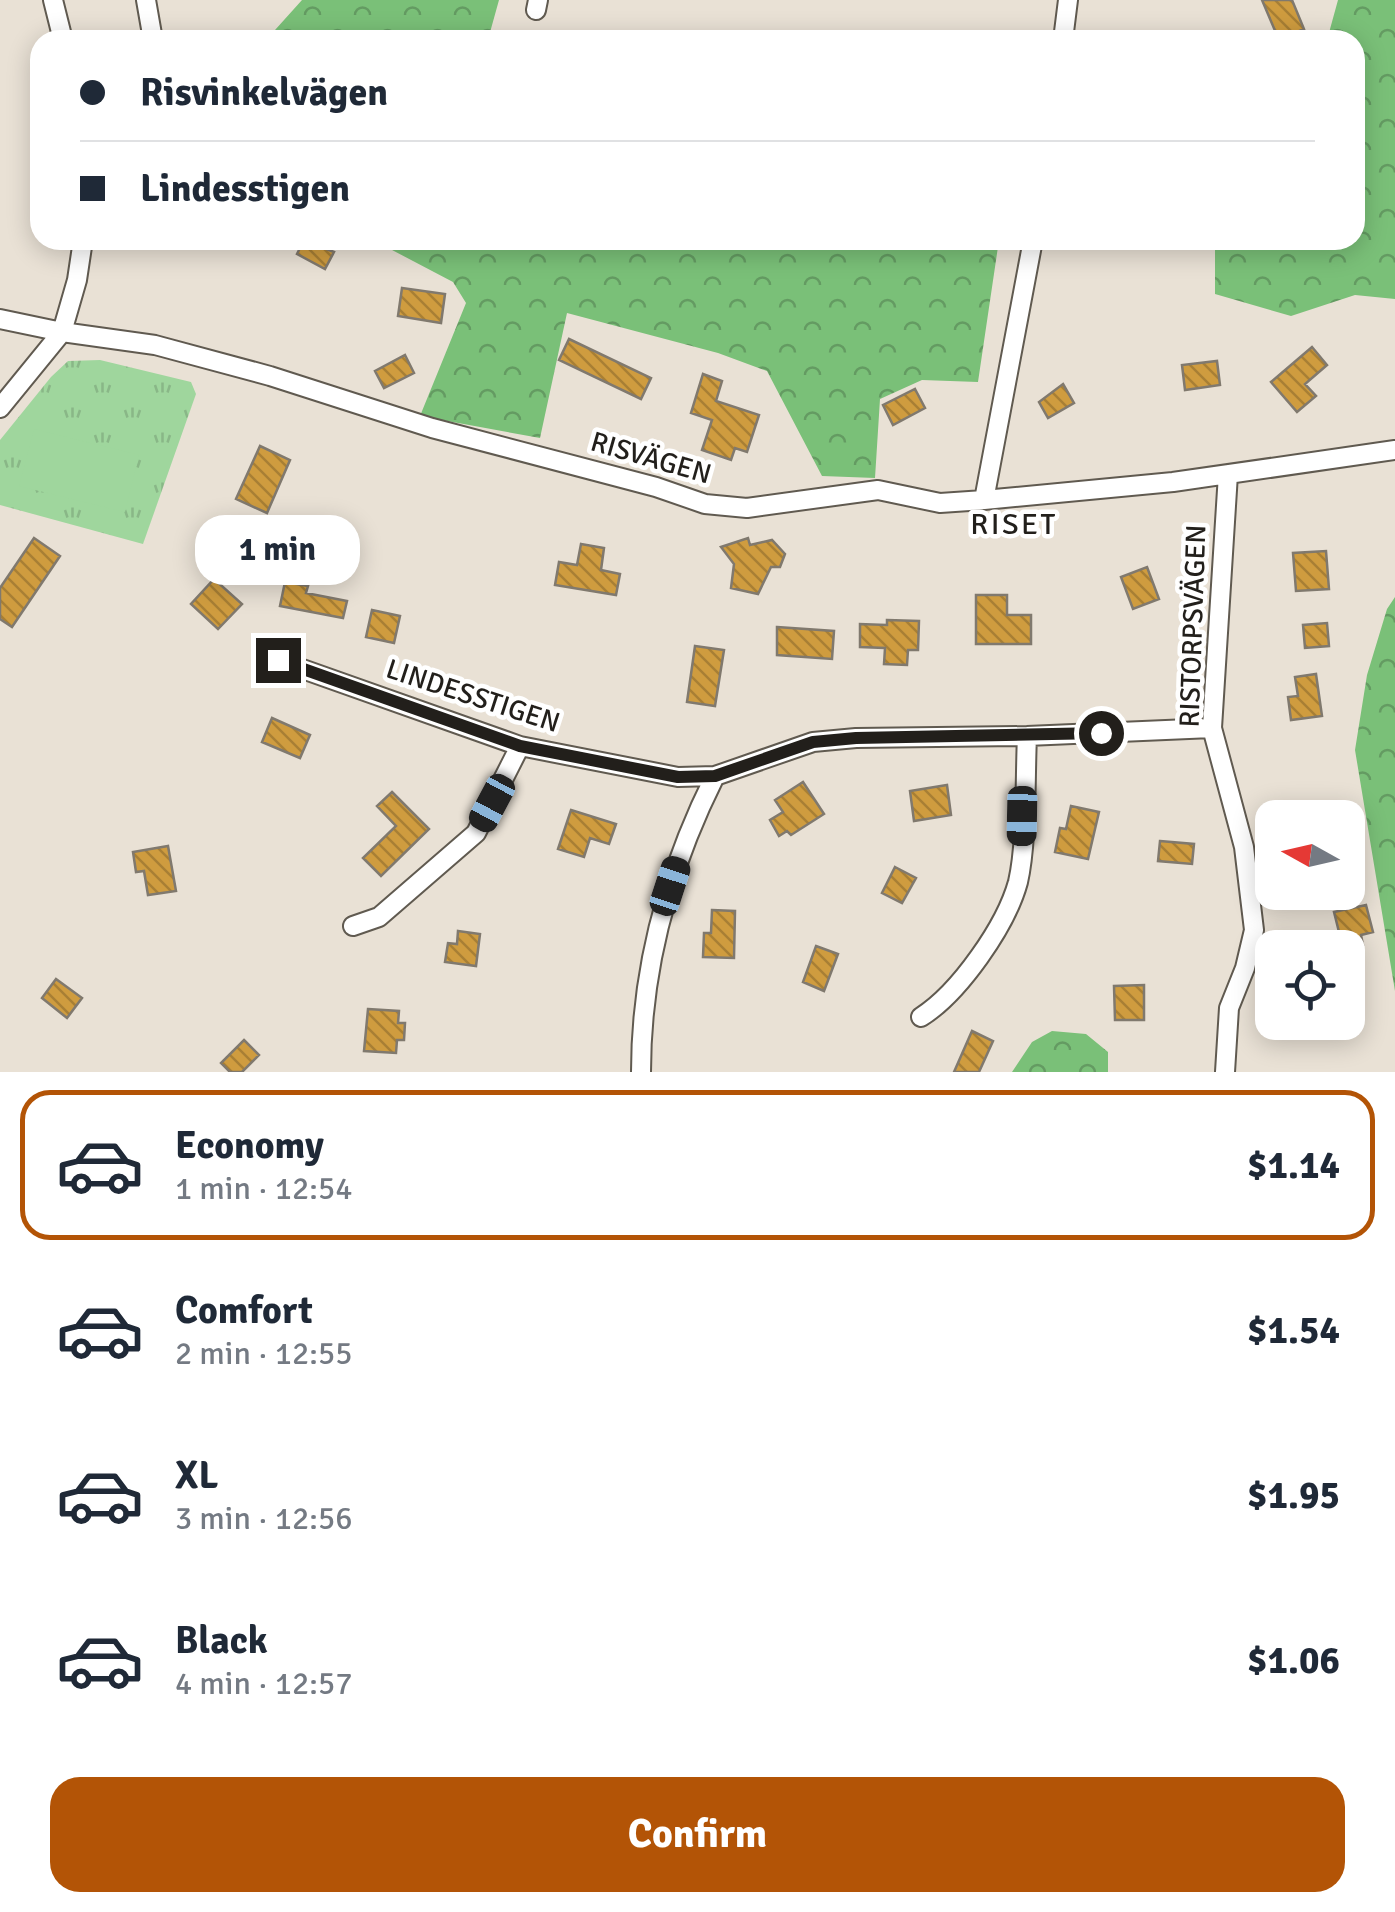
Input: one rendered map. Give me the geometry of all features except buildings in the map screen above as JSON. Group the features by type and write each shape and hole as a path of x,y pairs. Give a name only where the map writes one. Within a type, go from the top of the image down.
{"street":[{"path":"54,0 61,30"},
{"path":"146,0 152,30"},
{"path":"1064,30 1068,0"},
{"path":"0,408 62,332 82,250"},
{"path":"984,500 1032,250"},
{"name":"RISVÄGEN","path":"0,319 156,346 705,504 747,508 878,490 940,503 984,500 1228,474 1395,450"},
{"name":"RISTORPSVÄGEN","path":"1225,1072 1229,1008 1245,968 1254,930 1244,847 1212,728 1228,474"},
{"name":"LINDESSTIGEN","path":"278,660 520,746 678,777 715,776"},
{"path":"642,1072 641,1040 654,952 670,886 689,829 715,776 813,742 1212,728"},
{"path":"920,1017 946,999 971,968 1010,904 1021,856 1027,736"},
{"path":"353,926 378,917 476,833 520,746"}],"green space":[{"path":"302,0 499,0 491,30 275,30"},
{"path":"1338,0 1395,0 1395,299 1355,295 1291,316 1215,294 1215,250 1365,250 1365,30 1330,30"},
{"path":"392,250 998,250 978,382 922,380 880,399 875,478 822,476 767,371 718,353 567,313 540,438 420,416 466,303 453,282"},
{"path":"100,360 191,382 196,394 143,544 0,505 0,440 68,361"},
{"path":"34,429 139,455 125,512 19,486"},
{"path":"1395,597 1395,991 1355,750 1367,675 1387,609"},
{"path":"1052,1031 1086,1034 1108,1052 1108,1072 1012,1072 1032,1042"}],"district":[{"name":"RISET","path":"1014,524"}],"route":[{"path":"278,660 520,746 678,777 715,776 813,742 1101,733"}]}
